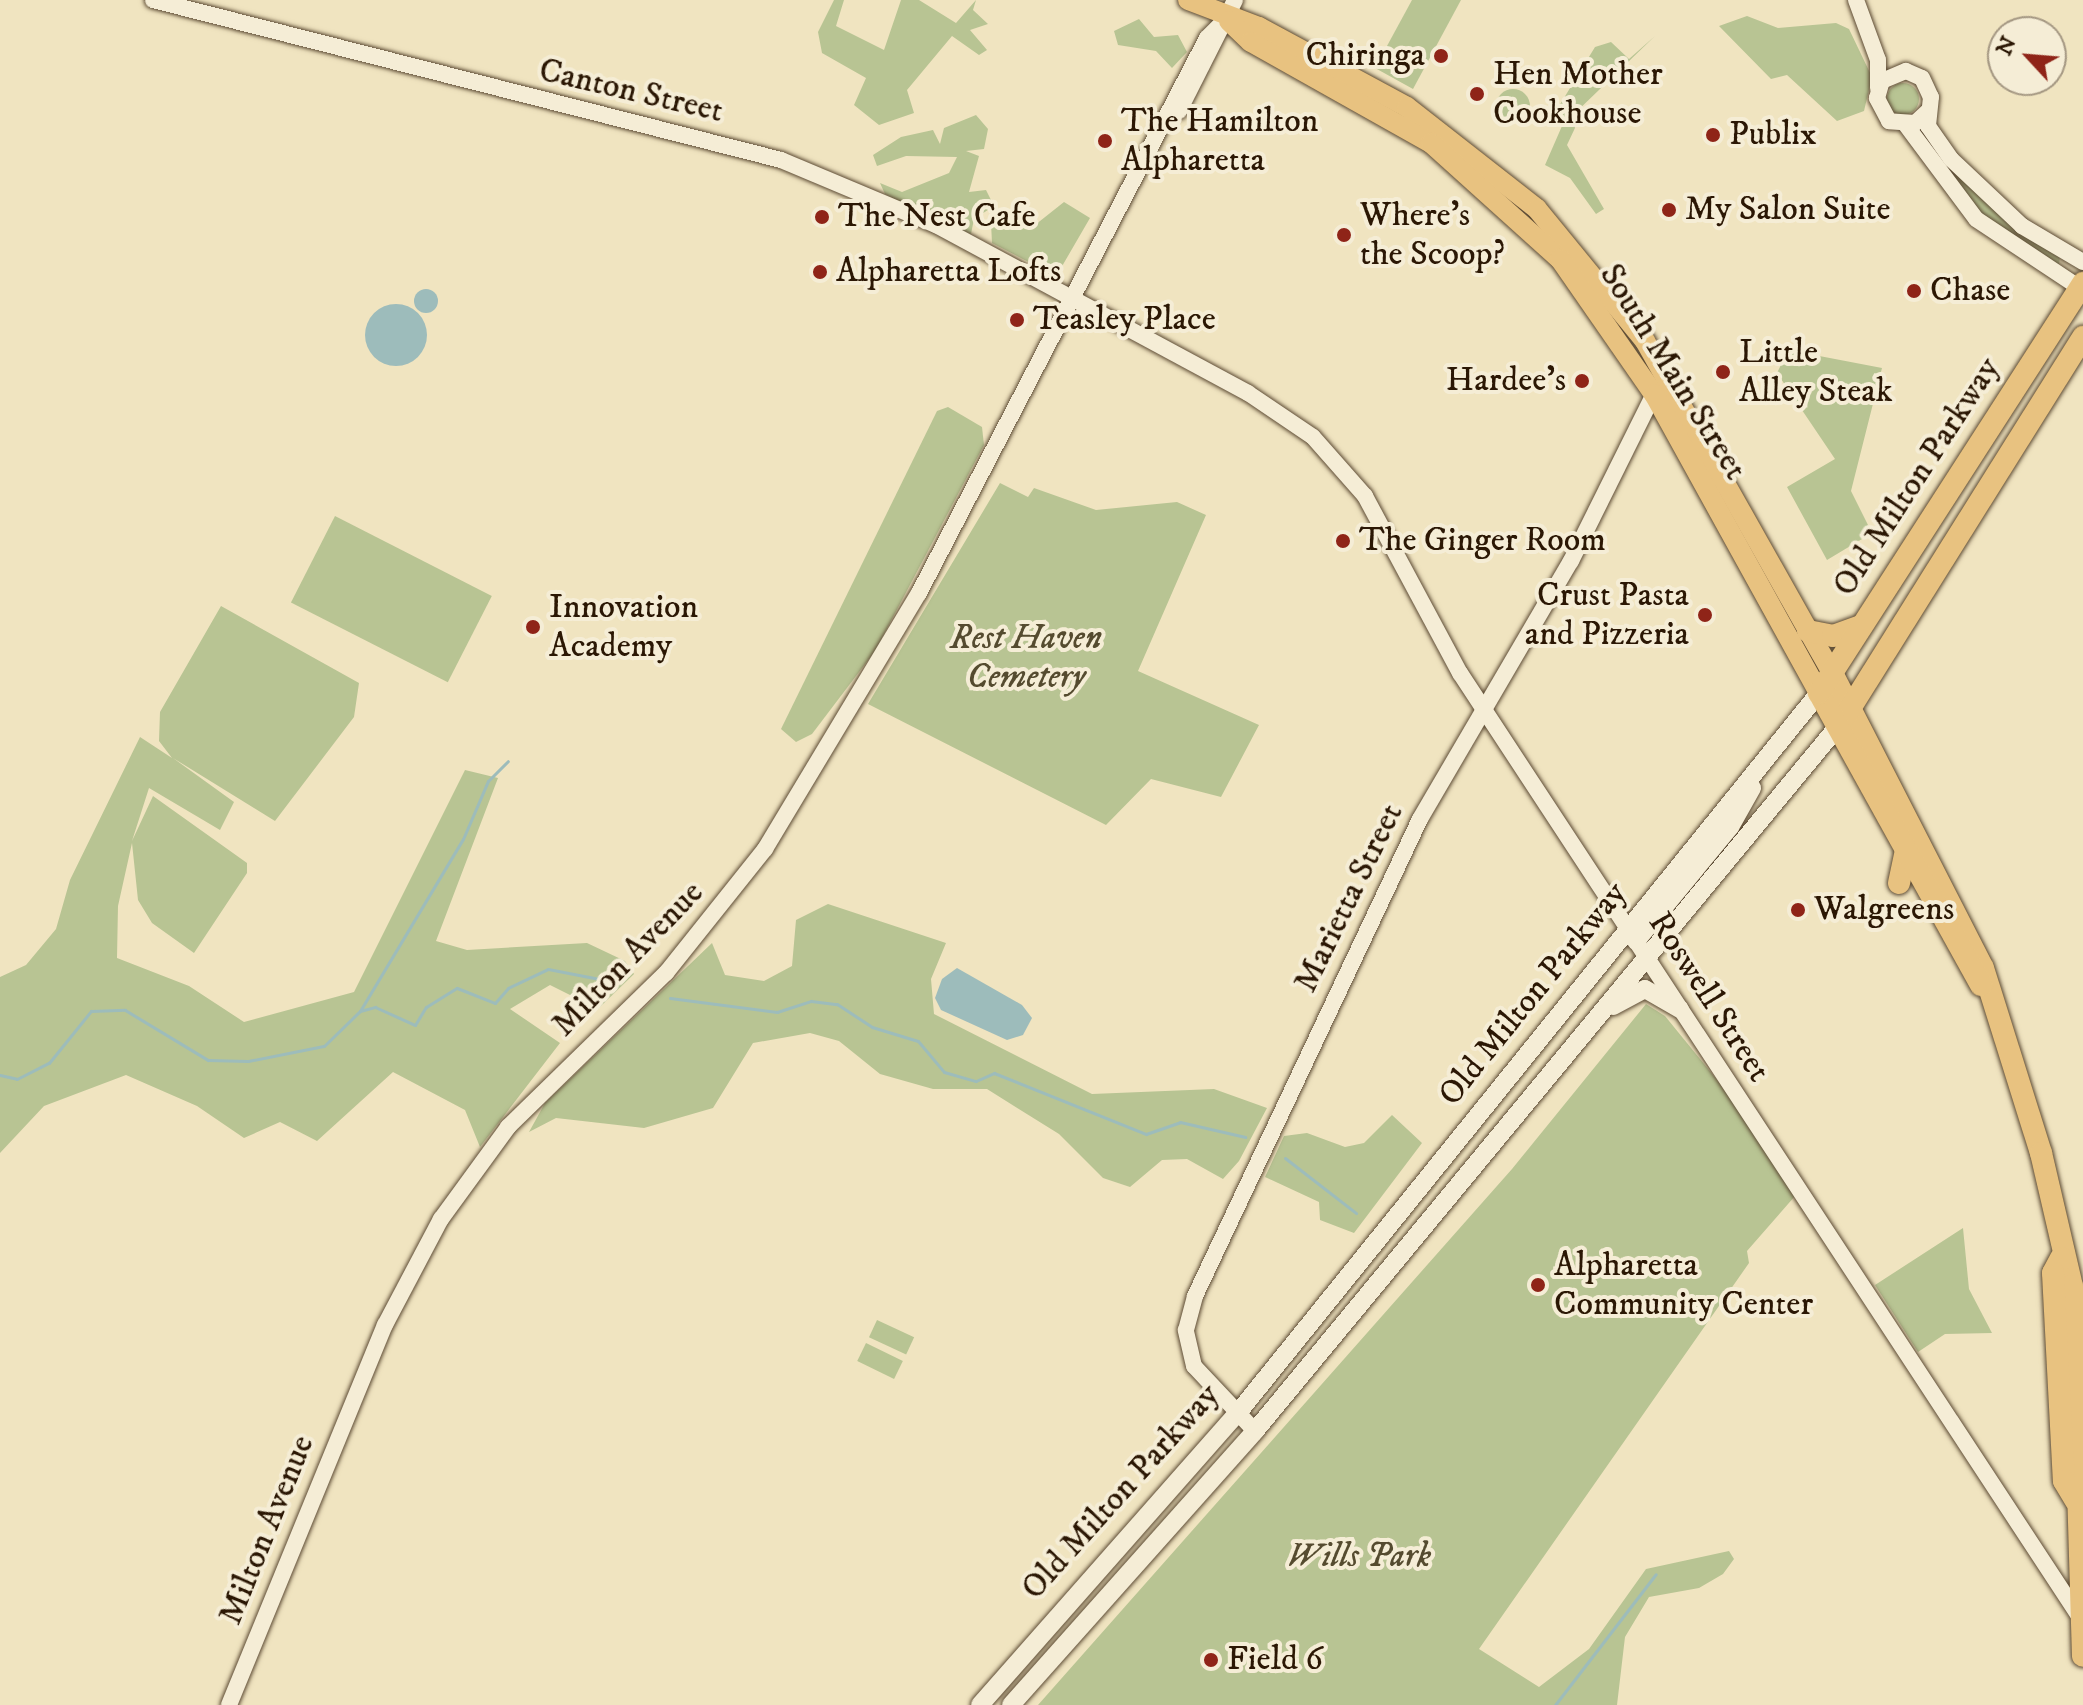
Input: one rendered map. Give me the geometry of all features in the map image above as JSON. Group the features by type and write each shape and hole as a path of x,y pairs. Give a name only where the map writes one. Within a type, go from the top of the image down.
{"highway":[{"name":"Old Milton Parkway","path":"1819,693 2082,287"},
{"name":"Old Milton Parkway","path":"1845,716 2082,339"},
{"path":"1808,631 1833,636 1861,626"},
{"name":"South Main Street","path":"1832,673 1845,716 1906,849 1969,974 1985,989"},
{"name":"South Main Street","path":"1819,693 1845,716 1945,885 2020,1078 2061,1258 2072,1286 2082,1481 2076,1501 2083,1656"},
{"path":"1899,883 1906,849"}],"main road":[{"path":"1188,0 1226,19"},
{"name":"South Main Street","path":"1226,19 1251,42 1394,119 1470,172 1534,231 1605,317 1654,394 1819,693"},
{"name":"South Main Street","path":"1226,19 1259,27 1385,95 1480,159 1567,240 1657,362 1832,673"},
{"path":"1605,317 1620,324 1645,362 1657,362"},
{"path":"1654,394 1666,395 1691,441 1704,446"},
{"name":"Old Milton Parkway","path":"980,1705 1237,1414 1637,941 1730,827 1757,770 1819,693"},
{"name":"Old Milton Parkway","path":"1011,1705 1255,1431 1600,1013 1637,941 1845,716"},
{"path":"1600,1013 1645,989 1680,1009"}],"street":[{"name":"Canton Street","path":"153,0 748,149 903,209 1074,299"},
{"name":"Milton Avenue","path":"229,1705 385,1325 441,1219 508,1127 666,973 765,849 919,593 1161,135 1207,38 1226,19 1235,0"},
{"path":"1856,0 1880,68 1878,89 1882,115 1906,125 1976,219 2082,287"},
{"path":"1864,22 1906,71 1927,83 1928,111 1935,141 1984,193 2083,262"},
{"path":"1878,89 1889,75 1906,71"},
{"path":"1906,125 1928,111"},
{"name":"Roswell Street","path":"1074,299 1264,402 1326,449 1365,496 1439,640 2081,1619"},
{"name":"Marietta Street","path":"1255,1431 1190,1358 1192,1305 1420,819 1481,705 1571,561 1654,394"}],"green space":[{"path":"834,0 844,0 836,26 884,50 901,0 919,0 956,23 976,0 973,10 988,24 970,30 987,50 979,55 952,36 907,90 914,113 879,125 854,105 866,78 822,53 818,32"},
{"path":"1412,0 1461,0 1413,89 1375,68"},
{"path":"1747,16 1778,28 1836,23 1849,29 1872,77 1864,111 1837,121 1787,75 1771,79 1719,26"},
{"path":"1139,19 1154,37 1178,35 1187,52 1172,68 1156,51 1118,45 1114,31"},
{"path":"1655,36 1572,116 1575,128 1567,145 1604,209 1596,214 1570,178 1545,165 1562,126 1553,116 1595,47 1611,42 1629,59"},
{"path":"1903,83 1914,88 1919,99 1914,110 1903,115 1892,110 1887,99 1892,88"},
{"path":"1513,89 1525,94 1530,106 1525,118 1513,123 1501,118 1496,106 1501,94"},
{"path":"976,115 988,129 984,149 966,151 979,156 969,192 986,190 994,206 974,219 971,234 959,229 956,213 928,217 885,194 880,183 902,192 949,173 957,157 906,156 877,166 873,155 901,137 933,130 940,144 944,128"},
{"path":"1922,125 2060,255 2059,265 1970,207"},
{"path":"1064,202 1090,218 1061,268 1048,272 992,243 991,223 1004,210 1035,225"},
{"path":"1788,350 1882,368 1851,491 1872,533 1827,560 1787,487 1835,459 1777,373"},
{"path":"948,407 982,427 984,445 875,651 812,734 796,742 781,729 937,411"},
{"name":"Rest Haven Cemetery","path":"1000,483 1028,497 1034,488 1096,510 1177,502 1206,515 1138,671 1259,725 1221,797 1151,779 1106,825 868,704"},
{"path":"335,516 492,596 448,682 291,602"},
{"path":"221,606 359,683 354,717 275,821 173,758 234,802 220,830 149,788 132,841 153,796 247,863 247,873 194,953 152,923 138,900 132,843 118,906 117,958 189,986 244,1022 354,992 465,770 498,778 436,941 467,950 587,943 625,961 634,974 598,1009 550,985 510,1009 560,1043 480,1147 465,1110 393,1072 317,1141 280,1122 244,1138 197,1106 126,1075 44,1106 0,1153 0,977 26,965 56,929 70,880 140,737 172,758 159,741 160,712"},
{"path":"828,904 946,943 931,979 934,1014 1092,1094 1214,1089 1267,1108 1239,1161 1223,1179 1187,1159 1162,1160 1130,1187 1103,1178 1059,1134 987,1089 933,1089 880,1074 839,1041 810,1033 753,1043 713,1108 644,1128 556,1118 529,1132 545,1103 712,943 725,975 764,981 792,966 796,920"},
{"name":"Wills Park","path":"1646,1004 1665,1016 1735,1102 1795,1196 1747,1251 1749,1263 1479,1649 1539,1687 1589,1649 1646,1569 1729,1551 1734,1559 1723,1574 1699,1588 1649,1597 1625,1637 1617,1705 1038,1705 1512,1169"},
{"path":"1392,1115 1422,1143 1354,1233 1320,1220 1319,1202 1265,1177 1284,1136 1307,1133 1345,1147 1364,1143"},
{"path":"1963,1228 1969,1289 1992,1333 1945,1334 1918,1352 1875,1285"},
{"path":"877,1320 914,1337 906,1355 869,1337"},
{"path":"866,1343 903,1361 894,1379 857,1361"}],"water":[{"path":"426,289 434,293 438,301 434,309 426,313 418,309 414,301 418,293"},
{"path":"396,304 408,306 418,313 425,323 425,347 418,357 408,364 396,366 384,364 374,357 367,347 365,335 367,323 374,313 384,306"},
{"path":"957,968 1022,1005 1032,1018 1023,1035 1007,1040 941,1010 935,998 942,979"}],"waterway":[{"path":"360,1011 463,839 488,781 508,761"},
{"path":"0,1075 17,1079 49,1063 91,1011 125,1010 208,1060 248,1061 324,1046 360,1011 375,1007 415,1025 426,1007 457,988 495,1003 508,988 548,969 615,982"},
{"path":"670,998 777,1012 811,1001 837,1004 872,1027 918,1041 944,1072 976,1081 994,1073 1146,1134 1180,1122 1245,1137"},
{"path":"1285,1158 1356,1213"},
{"path":"1555,1705 1656,1574"}],"place":[{"name":"Chiringa","path":"1441,56"},
{"name":"Hen Mother Cookhouse","path":"1477,94"},
{"name":"Publix","path":"1713,135"},
{"name":"The Hamilton Alpharetta","path":"1105,141"},
{"name":"My Salon Suite","path":"1669,210"},
{"name":"The Nest Cafe","path":"822,217"},
{"name":"Where's the Scoop?","path":"1344,235"},
{"name":"Alpharetta Lofts","path":"820,272"},
{"name":"Chase","path":"1914,291"},
{"name":"Teasley Place","path":"1017,320"},
{"name":"Little Alley Steak","path":"1723,372"},
{"name":"Hardee's","path":"1582,381"},
{"name":"The Ginger Room","path":"1343,541"},
{"name":"Crust Pasta and Pizzeria","path":"1705,615"},
{"name":"Innovation Academy","path":"533,627"},
{"name":"Walgreens","path":"1798,910"},
{"name":"Alpharetta Community Center","path":"1538,1285"},
{"name":"Field 6","path":"1211,1660"}]}
